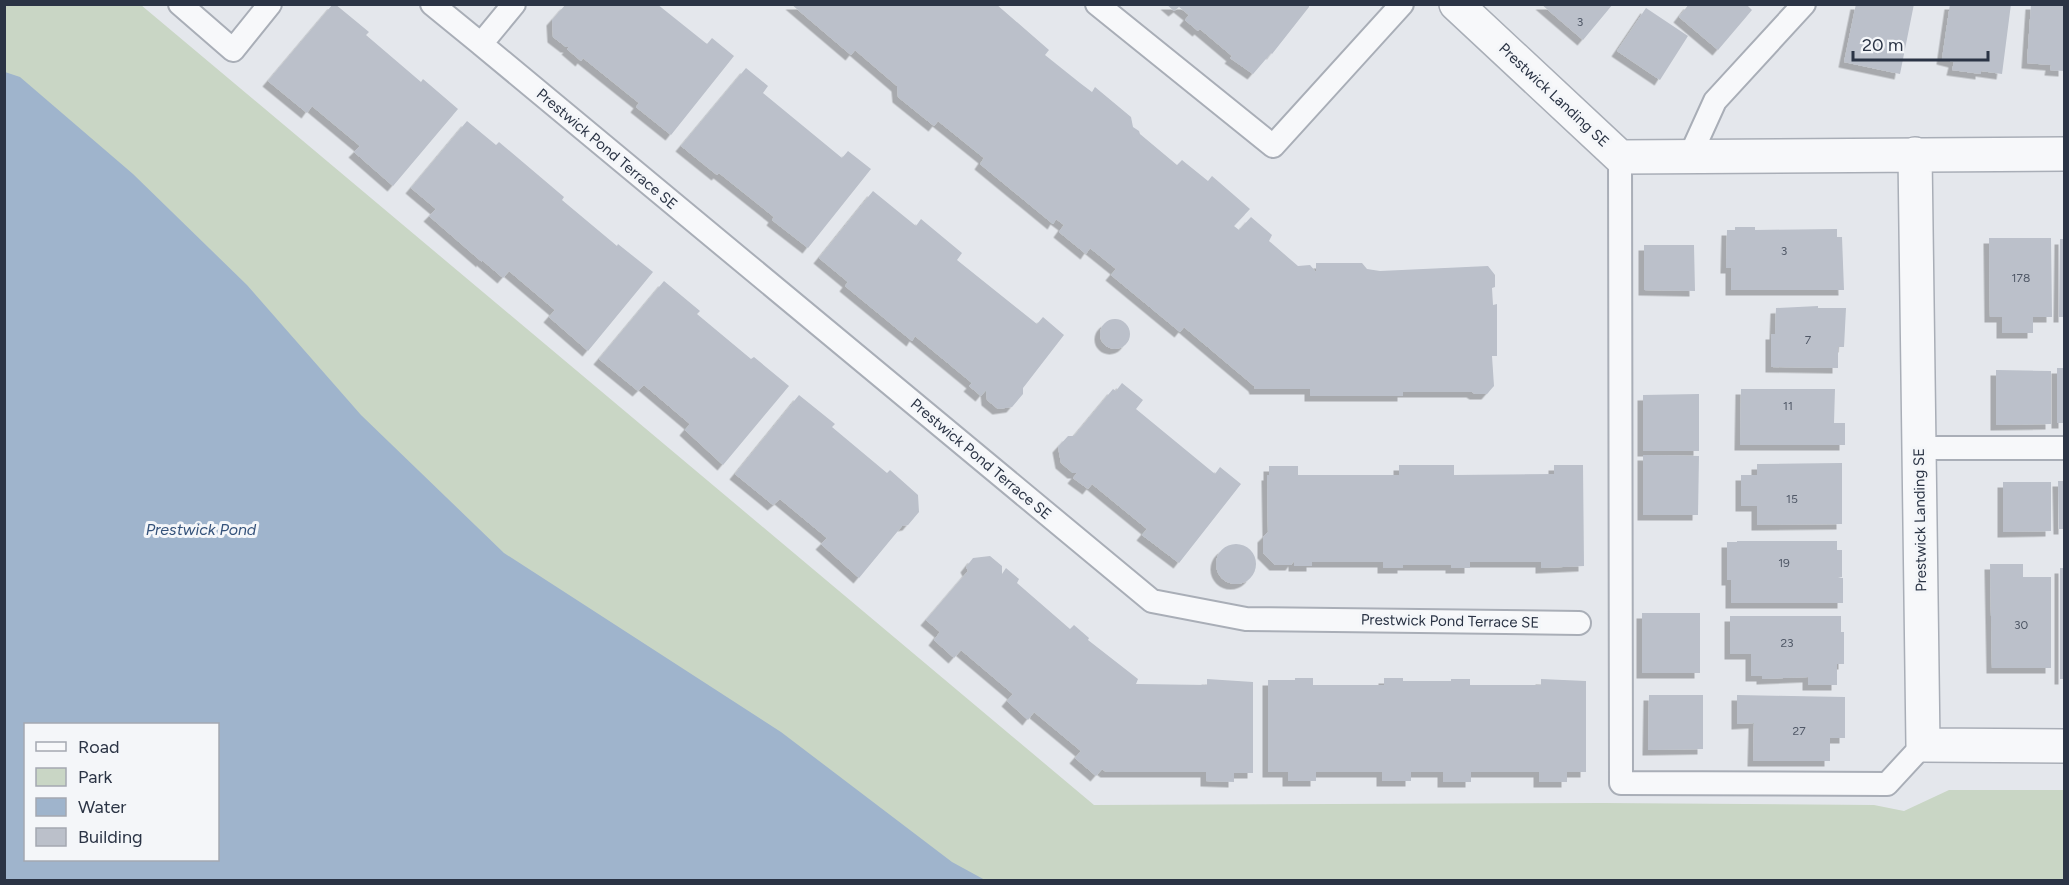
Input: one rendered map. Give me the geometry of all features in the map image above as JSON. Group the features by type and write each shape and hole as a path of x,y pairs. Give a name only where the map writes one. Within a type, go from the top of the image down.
{"street":[{"name":"Prestwick Landing SE","path":"1456,4 1620,157 2064,154"},
{"name":"Prestwick Landing SE","path":"1914,154 1923,745"},
{"path":"1923,745 2064,746"}],"lane":[{"path":"180,4 233,50 270,4"},
{"name":"Prestwick Pond Terrace SE","path":"432,4 1152,601 1246,619 1579,623"},
{"path":"481,44 514,4"},
{"path":"1097,4 1273,146 1402,4"},
{"path":"1690,156 1715,101 1804,4"},
{"path":"1620,157 1621,783 1887,784 1923,745"},
{"path":"1920,448 2064,448"}],"green space":[{"path":"5,4 141,5 1094,805 1603,803 1874,805 1904,811 1949,790 2064,790 2064,880 5,880"}],"water":[{"name":"Prestwick Pond","path":"5,72 20,77 133,174 247,285 361,415 504,553 781,732 952,862 985,880 5,880"}],"building":[{"path":"333,4 369,32 366,35 421,82 423,79 458,109 393,186 354,152 360,146 312,106 307,113 268,81"},
{"path":"566,4 657,4 707,44 712,38 734,56 671,135 636,107 639,103 583,58 581,61 567,49 569,47 553,37 552,20"},
{"path":"791,4 996,4 1049,50 1045,55 1092,92 1095,87 1131,117 1133,127 1177,165 1182,160 1208,181 1212,176 1250,209 1234,226 1239,230 1251,217 1272,235 1269,241 1298,266 1310,265 1316,272 1316,263 1362,263 1367,269 1380,271 1488,266 1495,275 1495,287 1492,288 1493,305 1497,304 1497,356 1492,356 1494,386 1487,394 1403,392 1403,396 1310,396 1310,389 1255,389 1184,327 1180,332 1111,275 1116,269 1090,248 1086,254 1059,232 1064,225 1056,219 1053,224 980,164 984,158 938,121 934,126 898,97 897,86 855,50 851,55"},
{"path":"1166,4 1309,4 1309,7 1253,74 1230,58 1232,56 1200,29 1198,31 1185,20 1189,15 1179,7 1174,11"},
{"path":"1541,4 1613,4 1583,40"},
{"path":"1689,4 1746,4 1752,10 1718,50 1679,17"},
{"path":"1856,4 1914,4 1900,74 1844,62"},
{"path":"1950,4 2011,4 2002,74 1952,70 1954,62 1942,59"},
{"path":"2031,4 2064,4 2064,71 2050,70 2051,65 2027,63"},
{"path":"1646,8 1688,36 1660,80 1617,51"},
{"path":"746,68 768,86 763,93 842,158 848,151 871,169 808,248 772,220 774,217 681,146"},
{"path":"467,121 496,145 499,142 564,197 562,200 617,246 618,244 653,272 588,351 549,317 555,310 509,271 503,278 429,216 436,209 411,188"},
{"path":"873,191 916,226 921,219 962,253 957,260 1037,324 1043,317 1064,335 1023,388 1023,394 1012,407 998,409 987,400 986,390 981,396 969,386 972,383 915,336 912,341 845,286 848,282 819,258"},
{"path":"1735,227 1755,227 1755,230 1837,229 1837,237 1842,237 1844,290 1731,290 1731,268 1726,268 1727,230 1735,230"},
{"path":"1989,238 2051,238 2052,317 2033,317 2033,333 2002,333 2002,317 1990,317"},
{"path":"2060,239 2064,239 2064,317 2059,317"},
{"path":"1644,245 1694,245 1695,291 1644,290"},
{"path":"664,281 700,311 697,314 751,359 754,357 789,386 723,465 685,430 690,424 644,385 638,391 599,359"},
{"path":"1818,306 1818,308 1846,308 1844,347 1838,347 1838,368 1771,367 1771,334 1775,334 1776,308"},
{"path":"1115,319 1126,323 1130,334 1126,345 1115,349 1104,345 1100,334 1104,323"},
{"path":"2057,368 2064,368 2064,423 2057,423"},
{"path":"1996,370 2051,371 2051,424 1996,425"},
{"path":"1122,383 1143,400 1136,409 1215,474 1220,467 1241,484 1179,563 1142,535 1147,529 1092,484 1088,489 1073,478 1077,473 1073,473 1061,463 1058,447 1068,436 1074,436 1113,389 1116,391"},
{"path":"1741,389 1835,389 1834,423 1845,423 1845,445 1740,445"},
{"path":"1699,394 1699,451 1643,451 1643,395"},
{"path":"799,395 835,424 832,427 887,473 890,470 918,495 919,512 908,525 902,526 859,578 821,544 827,538 780,499 773,505 735,474"},
{"path":"1643,455 1699,456 1698,515 1643,515"},
{"path":"1842,463 1842,524 1757,525 1757,506 1741,506 1741,475 1757,475 1757,464"},
{"path":"1399,465 1454,465 1454,475 1554,474 1554,465 1583,465 1584,566 1541,568 1541,562 1470,562 1470,568 1451,568 1451,565 1403,565 1403,568 1383,568 1383,562 1312,562 1312,566 1294,566 1294,561 1291,565 1275,565 1263,553 1263,537 1268,532 1267,475 1269,475 1269,466 1298,466 1298,475 1399,475"},
{"path":"2058,481 2064,481 2064,529 2059,529"},
{"path":"2003,482 2051,482 2051,531 2003,532"},
{"path":"1837,541 1837,550 1842,550 1842,577 1838,578 1843,578 1843,603 1731,603 1731,580 1727,580 1727,542"},
{"path":"1236,544 1244,545 1250,550 1255,556 1255,572 1250,578 1244,583 1236,584 1228,583 1222,578 1217,572 1216,564 1217,556 1222,550 1228,545"},
{"path":"990,556 1002,566 1002,574 1006,568 1019,579 1017,583 1070,629 1074,625 1089,638 1088,640 1138,679 1136,684 1207,685 1207,679 1253,682 1253,773 1234,773 1234,782 1206,781 1206,772 1106,772 1102,769 1096,776 1075,758 1081,751 1034,712 1028,720 1007,701 1013,694 961,650 954,658 934,640 940,632 926,620 968,571 966,567 973,558"},
{"path":"1990,564 2023,564 2023,577 2051,577 2051,668 1992,668"},
{"path":"2060,568 2064,568 2064,679 2060,679"},
{"path":"1642,613 1700,613 1700,673 1642,673"},
{"path":"1730,616 1841,616 1841,632 1844,632 1844,664 1837,664 1837,685 1808,685 1808,677 1762,679 1762,676 1751,676 1751,654 1730,654"},
{"path":"1295,678 1313,678 1313,685 1384,685 1384,678 1403,678 1403,681 1470,679 1470,685 1541,685 1541,679 1586,681 1586,772 1567,772 1567,782 1539,782 1539,772 1471,772 1471,782 1443,782 1443,772 1411,772 1411,781 1382,781 1382,772 1316,772 1316,781 1288,781 1288,772 1268,772 1268,680 1295,680"},
{"path":"1649,695 1703,695 1703,749 1648,750"},
{"path":"1737,695 1845,697 1845,738 1830,738 1830,761 1753,761 1754,723 1737,724"}]}
